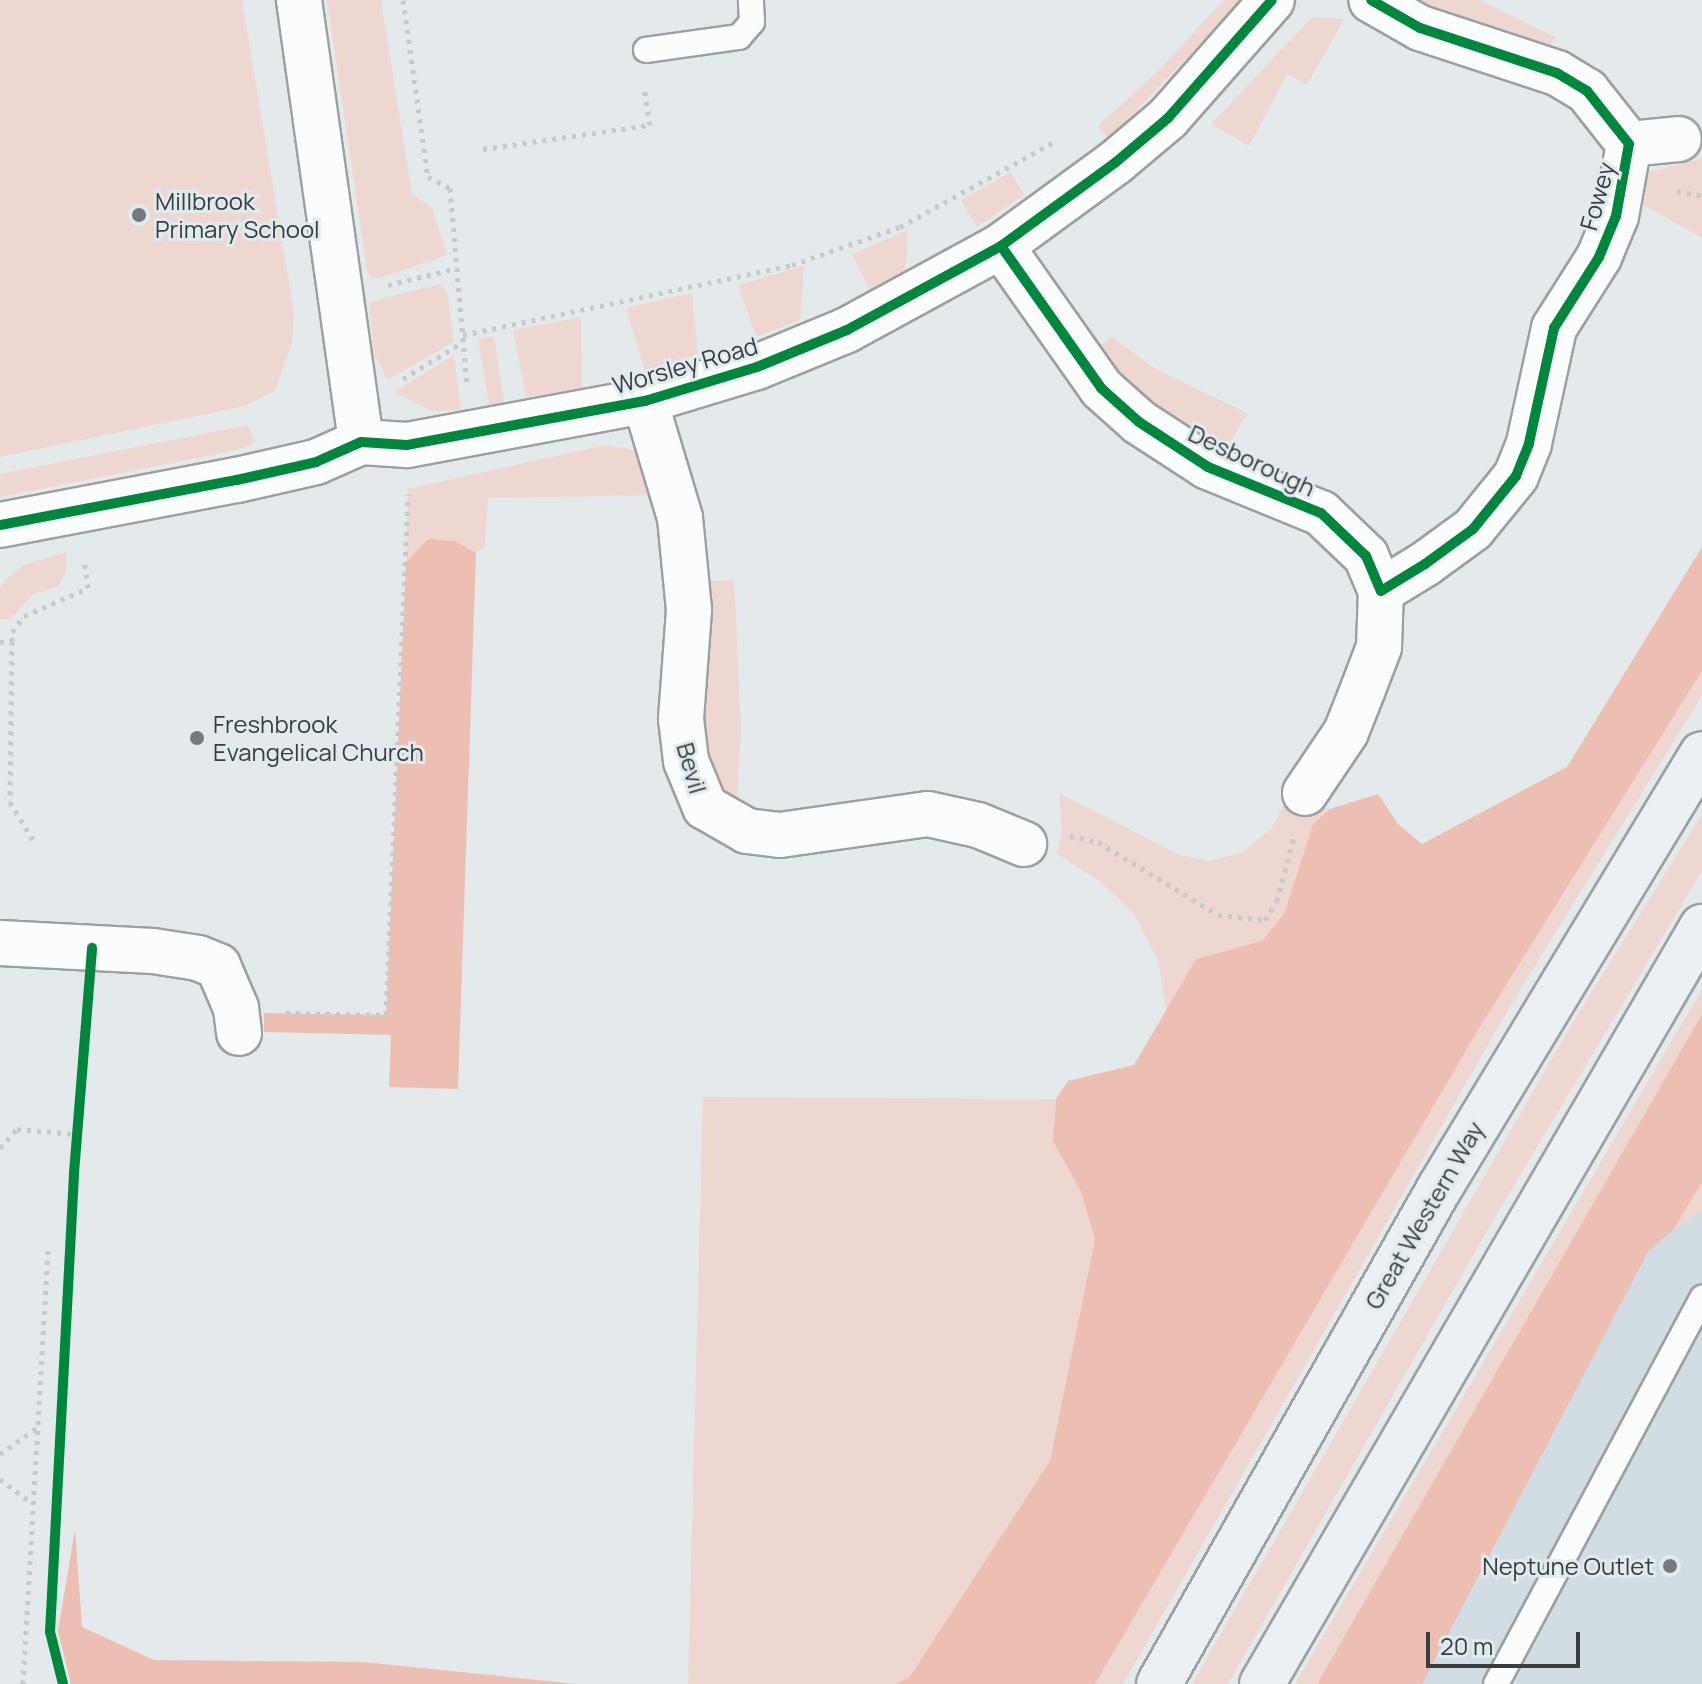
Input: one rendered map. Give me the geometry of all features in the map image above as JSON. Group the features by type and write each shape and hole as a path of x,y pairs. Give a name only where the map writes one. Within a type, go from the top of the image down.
{"main road":[{"name":"Great Western Way","path":"1159,1684 1431,1202 1702,754"},
{"path":"1262,1684 1702,927"}],"street":[{"path":"299,0 352,396 361,442"},
{"name":"Worsley Road","path":"0,525 78,507 316,462 361,442 407,445 645,401 757,367 847,330 1001,246 1168,118 1272,0"},
{"name":"Fowey","path":"1371,0 1433,33 1557,73 1587,91 1629,144 1616,216 1599,257 1554,328 1529,443 1516,476 1473,529 1381,591"},
{"name":"Fowey","path":"1629,144 1679,139"},
{"name":"Desborough","path":"1001,246 1101,388 1139,422 1208,467 1294,500 1332,521 1366,556 1381,591 1379,647 1346,732 1305,793"},
{"name":"Bevil","path":"645,401 680,518 689,610 681,719 686,761 705,807 747,831 780,835 928,814 978,825 1024,844"},
{"path":"0,943 153,951 198,958 218,966 237,1020"}],"lane":[{"path":"646,50 739,37 752,22 751,0"},
{"path":"1496,1684 1702,1298"}],"path":[{"path":"403,0 428,177 450,188 471,434"},
{"path":"483,149 650,125 639,52 646,50"},
{"path":"352,396 384,391 463,338 792,265 900,227 1068,134"},
{"path":"340,298 457,268"},
{"path":"237,1020 386,1015 407,445"},
{"path":"33,840 10,802 12,632 24,616 88,588 78,507"},
{"path":"0,642 12,641"},
{"path":"1024,844 1070,836 1098,842 1218,915 1265,920 1277,901 1305,793"},
{"path":"76,1147 78,1120"},
{"path":"0,1148 17,1129 77,1134"},
{"path":"23,1684 48,1246"},
{"path":"0,1454 39,1426"},
{"path":"0,1479 31,1502"}],"shaded area":[{"name":"Millbrook Primary School","path":"0,0 242,0 294,312 292,342 275,391 245,406 0,457"},
{"path":"327,0 381,0 412,194 432,208 447,255 380,278 372,278 367,271"},
{"path":"1224,0 1242,0 1109,139 1098,126 1157,72"},
{"path":"1413,0 1480,0 1555,37 1549,50 1445,18"},
{"path":"1312,17 1344,19 1307,85 1287,74 1249,146 1211,124"},
{"path":"1702,158 1702,238 1635,200 1647,173"},
{"path":"1011,172 1024,195 977,227 961,200"},
{"path":"908,230 905,276 871,293 852,254"},
{"path":"804,266 800,320 756,337 738,285"},
{"path":"439,284 447,292 454,342 387,380 374,353 369,302"},
{"path":"692,293 698,355 645,370 626,308"},
{"path":"581,317 582,388 526,397 513,330"},
{"path":"494,336 504,402 489,405 478,339"},
{"path":"1112,337 1157,370 1247,413 1227,449 1196,437 1129,383 1097,348"},
{"path":"454,355 461,410 432,411 394,392"},
{"path":"248,425 255,443 237,450 0,497 0,474"},
{"path":"606,445 640,451 653,495 488,498 485,547 476,553 455,541 429,539 406,562 408,489"},
{"path":"428,539 455,541 476,553 458,1089 389,1087 391,1035 264,1032 264,1013 386,1015 406,562"},
{"path":"1702,547 1702,671 1478,1030 1095,1684 895,1684 909,1678 1050,1461 1095,1239 1081,1192 1053,1141 1056,1099 1068,1081 1134,1065 1196,959 1262,941 1284,914 1313,824 1330,809 1378,794 1398,824 1422,844 1567,767"},
{"path":"66,552 66,571 59,586 33,594 11,619 0,619 0,588 6,579 24,565"},
{"path":"734,580 741,730 737,799 710,778 703,758 699,683 707,654 710,581"},
{"path":"1702,671 1702,696 1512,1003 1123,1684 1095,1684 1478,1030"},
{"path":"1059,793 1180,855 1209,861 1241,853 1272,828 1286,800 1330,809 1313,824 1284,914 1262,941 1196,959 1167,1015 1158,961 1134,914 1101,882 1057,854 1062,832"},
{"path":"1702,814 1702,871 1491,1224 1228,1684 1192,1684 1572,1024"},
{"path":"1702,989 1702,1014 1317,1684 1295,1684"},
{"path":"1702,1014 1702,1182 1674,1229 1648,1252 1422,1684 1317,1684"},
{"path":"703,1097 1056,1099 1053,1141 1081,1192 1095,1239 1050,1461 909,1679 895,1684 688,1684"},
{"path":"1702,1182 1702,1684 1420,1684 1648,1252 1674,1229"},
{"path":"1702,1182 1702,1211 1674,1229"},
{"path":"75,1529 82,1627 154,1660 363,1662 577,1684 71,1684 58,1631"}],"cycle path":[{"path":"0,525 316,462 361,442 407,445 645,401 757,367 847,330 1001,246 1116,162 1168,118 1272,0"},
{"path":"1001,246 1101,388 1139,422 1208,467 1321,513 1366,556 1381,591 1425,564 1473,529 1516,476 1529,443 1554,328 1599,257 1616,216 1629,144 1587,91 1557,73 1420,28 1371,0"},
{"path":"63,1684 50,1632 74,1173 92,948"}],"place":[{"name":"Millbrook Primary School","path":"139,215"},
{"name":"Freshbrook Evangelical Church","path":"197,738"},
{"name":"Neptune Outlet","path":"1670,1566"}]}
